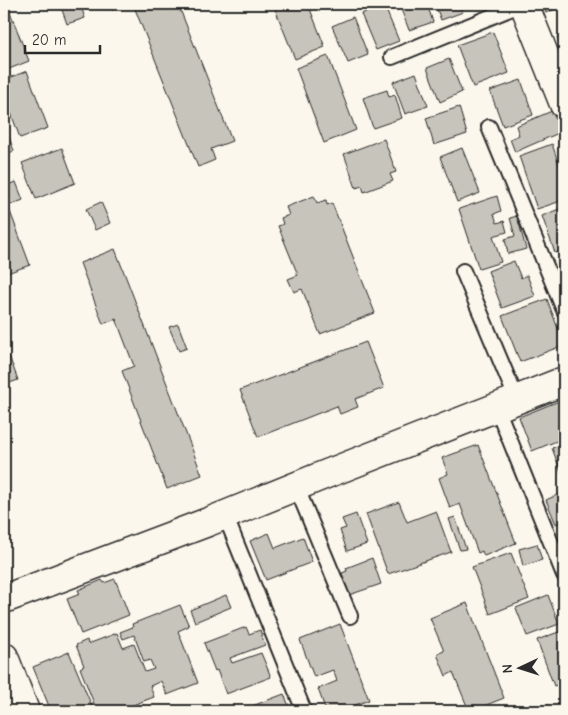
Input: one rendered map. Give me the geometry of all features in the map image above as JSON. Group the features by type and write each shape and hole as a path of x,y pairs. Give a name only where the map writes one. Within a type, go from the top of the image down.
{"street":[{"path":"523,4 564,104"},
{"path":"4,599 225,515 564,381"},
{"path":"4,657 25,711"}],"lane":[{"path":"392,57 523,4"},
{"path":"489,127 564,310"},
{"path":"463,271 564,575"},
{"path":"296,486 350,616"},
{"path":"225,515 304,711"}],"building":[{"path":"4,4 7,4 29,61 4,71"},
{"path":"60,4 80,4 85,18 67,24"},
{"path":"110,4 127,4 112,10"},
{"path":"133,4 178,4 232,141 211,149 215,160 198,167"},
{"path":"273,4 308,4 325,47 295,59"},
{"path":"399,4 427,4 433,22 409,30"},
{"path":"435,4 459,4 463,12 441,20"},
{"path":"542,4 564,4 564,5 546,13"},
{"path":"384,5 399,41 376,50 361,14"},
{"path":"353,17 368,55 348,63 332,26"},
{"path":"493,32 509,73 473,87 457,45"},
{"path":"564,34 564,55 557,37"},
{"path":"328,56 356,130 324,143 296,68"},
{"path":"449,59 462,92 440,102 427,68"},
{"path":"27,71 48,128 20,138 4,94 4,80"},
{"path":"416,73 428,106 405,114 393,82"},
{"path":"521,80 533,115 503,126 490,91"},
{"path":"387,90 389,97 395,95 402,118 373,128 363,98"},
{"path":"459,107 467,134 434,145 426,118"},
{"path":"552,111 561,132 515,152 510,139 519,135 516,126"},
{"path":"4,123 14,151 4,155"},
{"path":"384,139 396,172 390,174 393,181 364,192 362,186 356,188 344,154"},
{"path":"552,144 564,179 564,200 537,209 519,156"},
{"path":"62,148 75,183 36,199 22,163"},
{"path":"462,148 480,193 457,202 440,157"},
{"path":"16,182 23,200 8,206 30,265 7,273 4,264 4,186"},
{"path":"314,196 317,203 326,200 327,205 332,203 375,313 320,334 302,289 294,292 288,279 298,275 278,226 283,224 281,218 289,215 286,207"},
{"path":"497,196 501,211 494,214 497,223 504,221 507,232 493,236 501,262 479,269 459,209"},
{"path":"101,202 110,223 95,230 86,209"},
{"path":"564,207 564,250 555,253 542,216"},
{"path":"517,216 526,249 508,254 505,239 515,236 510,218"},
{"path":"115,249 202,475 167,489 122,371 134,366 116,319 103,324 80,263"},
{"path":"514,261 521,278 527,275 535,296 502,308 488,271"},
{"path":"547,299 564,345 520,362 502,316"},
{"path":"178,324 187,348 179,351 169,327"},
{"path":"366,342 384,388 355,399 358,407 340,414 337,406 258,437 240,390"},
{"path":"9,356 18,380 4,385 4,358"},
{"path":"564,399 564,438 532,451 519,417"},
{"path":"564,444 564,478 563,478 552,448"},
{"path":"478,445 516,543 484,556 482,551 478,553 460,504 450,508 439,478 448,474 442,458"},
{"path":"564,492 564,521 556,524 546,500"},
{"path":"399,502 407,522 436,511 451,552 388,574 366,514"},
{"path":"356,514 367,544 347,551 340,530 346,528 342,519"},
{"path":"455,517 466,549 460,550 449,519"},
{"path":"269,533 275,548 303,537 312,562 266,580 250,541"},
{"path":"537,544 542,560 523,566 519,549"},
{"path":"511,553 529,599 490,614 472,567"},
{"path":"372,558 381,584 349,595 342,573 347,571 346,568"},
{"path":"115,579 129,615 81,634 67,599 80,594 78,590 102,580 104,583"},
{"path":"226,595 231,607 195,622 190,610"},
{"path":"548,595 559,624 527,636 516,608"},
{"path":"467,603 504,698 471,711 469,711 453,672 446,676 437,654 444,651 430,618"},
{"path":"180,605 189,626 178,631 198,683 167,695 161,681 150,686 154,697 117,711 97,711 80,668 84,666 76,645 87,640 88,644 117,633 123,648 134,644 145,672 154,669 150,660 144,662 134,635 123,639 120,632 133,627 132,624"},
{"path":"340,624 369,700 339,711 326,711 318,689 337,681 333,670 314,677 300,640"},
{"path":"246,627 249,634 260,630 265,645 230,658 232,663 261,653 271,677 226,694 204,643"},
{"path":"564,630 564,683 554,686 537,640"},
{"path":"69,652 94,711 51,711 33,667"},
{"path":"284,694 291,711 239,711"},
{"path":"549,705 552,711 534,711"}]}
